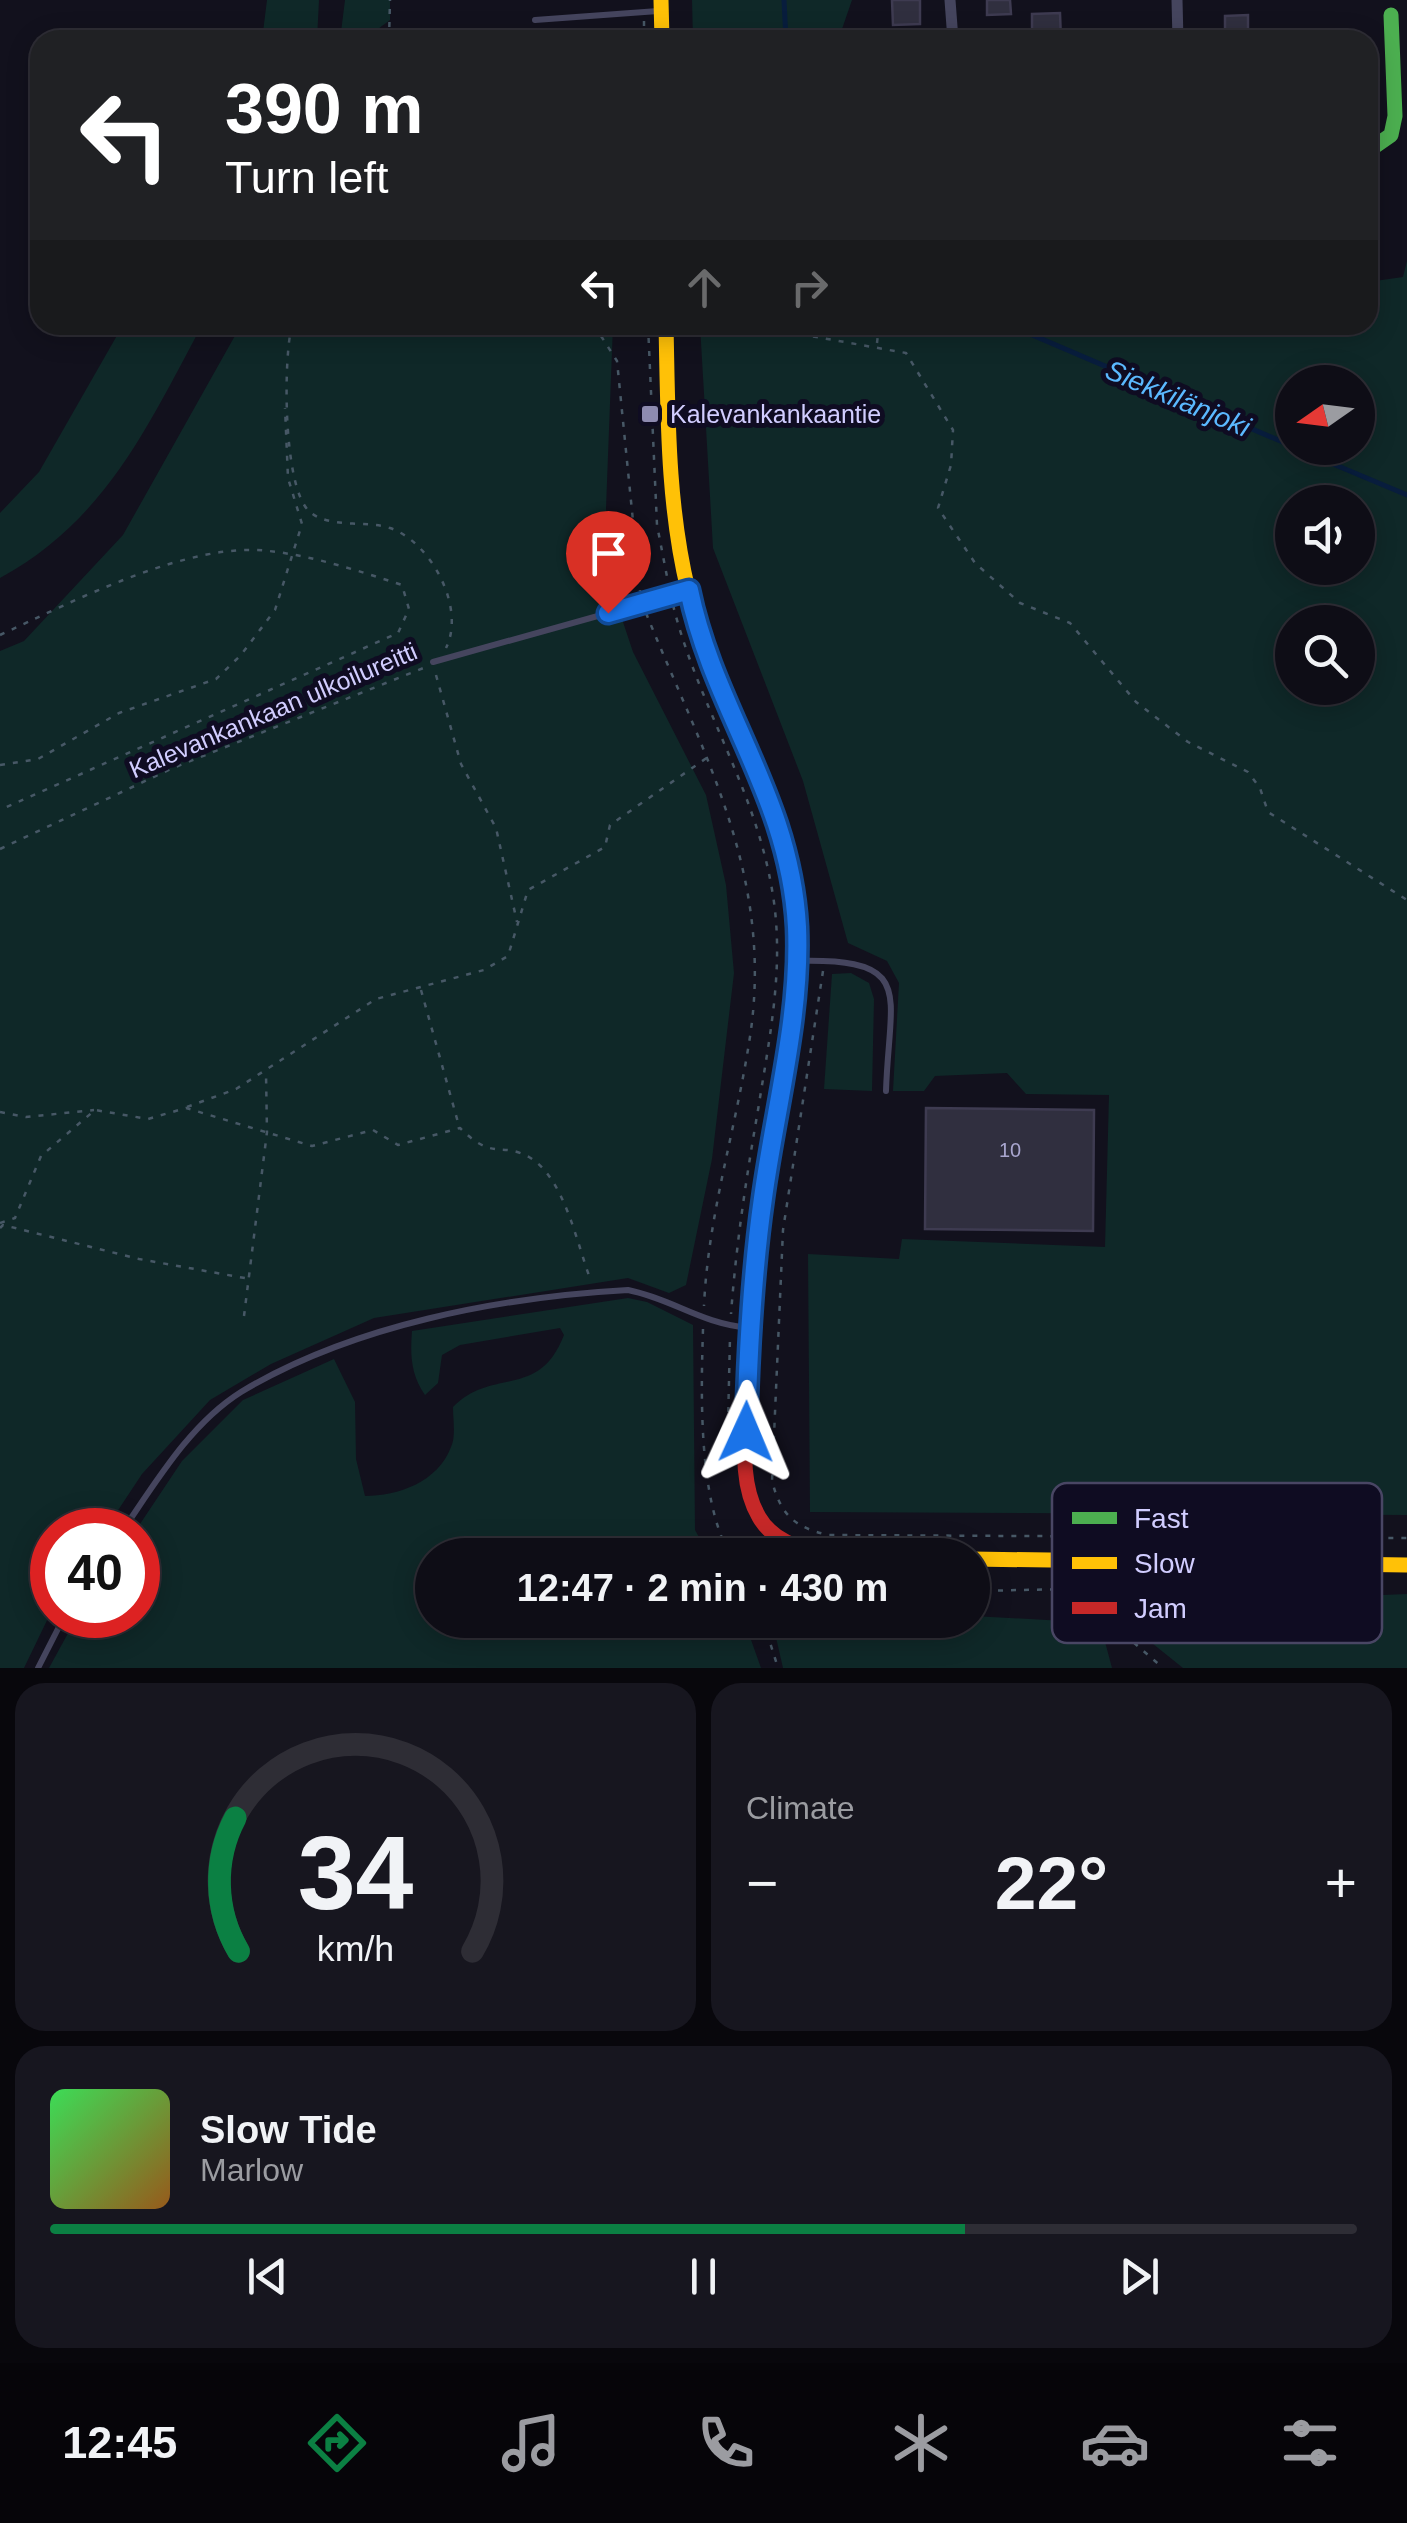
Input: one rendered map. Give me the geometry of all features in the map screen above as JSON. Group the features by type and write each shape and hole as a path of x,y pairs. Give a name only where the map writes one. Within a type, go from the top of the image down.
{"street":[{"path":"950,0 952,30"},
{"path":"1177,0 1178,30"},
{"path":"1378,144 1392,136 1395,116 1391,15"},
{"path":"666,335 670,474 689,590 718,682 778,816 797,928 796,961 762,1198 750,1328 745,1468 750,1498 764,1528 775,1538"},
{"path":"990,1559 1052,1560"},
{"path":"1382,1565 1407,1565"}],"lane":[{"path":"534,20 661,6"},
{"path":"433,662 689,590"},
{"path":"796,961 859,962 882,972 890,988 886,1091"},
{"path":"138,1508 180,1448 239,1394 380,1329 595,1292 650,1294 703,1321 750,1328"},
{"path":"38,1668 53,1638"}],"path":[{"path":"389,30 390,0"},
{"name":"Kalevankankaan ulkoilureitti","path":"0,849 173,768 433,662 449,643 451,606 445,586 419,548 401,532 310,512 296,482 284,392 291,335"},
{"path":"601,335 617,360 642,603 726,799 745,880 754,985 750,1041 706,1257 703,1321 701,1391 712,1489 722,1538"},
{"path":"648,335 656,524 670,596 704,702 755,814 772,885 778,943 778,987 736,1241 728,1425"},
{"path":"816,335 906,352 954,430 938,508 975,563 1020,603 1070,623 1136,702 1188,742 1248,772 1260,788 1268,812 1407,900"},
{"path":"877,344 878,335"},
{"path":"0,765 38,759 118,713 216,679 276,610 302,524 288,478 284,392"},
{"path":"0,635 112,584 193,558 266,550 402,585 409,608 398,633 0,810"},
{"path":"433,662 461,764 496,828 518,924"},
{"path":"0,1112 26,1117 95,1110 148,1120 236,1089 376,999 484,970 508,956 528,890 605,847 610,825 709,756"},
{"path":"823,960 822,991 782,1230 772,1480 788,1518 801,1529 828,1535 1052,1536"},
{"path":"420,987 460,1128 481,1148 528,1157 554,1185 595,1292"},
{"path":"244,1316 268,1132 266,1071"},
{"path":"186,1108 312,1146 374,1130 398,1145 460,1128"},
{"path":"1,1225 15,1218 41,1156 95,1110"},
{"path":"1,1225 139,1259 250,1279"},
{"path":"1382,1538 1407,1538"},
{"path":"990,1591 1052,1589"},
{"path":"769,1638 778,1668"},
{"path":"1135,1643 1164,1668"}],"green space":[{"path":"267,0 319,0 318,30 263,30"},
{"path":"345,0 390,0 390,20 376,30 341,30"},
{"path":"692,0 852,0 842,30 693,30"},
{"path":"1407,261 1407,1515 1382,1515 1382,1483 1052,1483 1052,1513 810,1512 808,1254 899,1259 902,1239 1105,1247 1109,1095 1026,1094 1007,1073 935,1076 924,1091 893,1091 899,983 887,961 848,943 803,781 713,548 701,335 1378,335 1378,281 1403,277"},
{"path":"117,335 197,335 142,434 96,500 37,555 0,578 0,513 39,472"},
{"path":"235,335 613,335 606,508 614,595 633,652 706,795 726,885 734,973 712,1159 686,1285 669,1293 628,1278 374,1318 271,1364 210,1400 142,1474 120,1508 30,1508 30,1638 38,1638 24,1668 0,1668 0,651 24,641 123,535"},
{"path":"851,973 869,983 874,999 872,1091 824,1089 832,974"},
{"path":"628,1298 647,1302 693,1325 695,1530 699,1538 415,1538 415,1638 750,1638 761,1668 49,1668 65,1638 160,1638 160,1508 151,1508 182,1461 243,1400 334,1359 355,1402 356,1459 365,1496 391,1493 416,1485 445,1459 453,1438 453,1407 483,1388 528,1376 542,1368 564,1335 560,1328 460,1345 442,1355 438,1383 425,1395 412,1364 412,1331"},
{"path":"1407,1594 1407,1668 1183,1668 1152,1643 1382,1643 1382,1595"},
{"path":"990,1617 1052,1620 1052,1643 1105,1643 1112,1668 783,1668 776,1638 990,1638"}],"building":[{"path":"892,0 920,0 920,24 893,25"},
{"path":"987,0 1010,0 1011,14 987,15"},
{"path":"1060,13 1061,30 1032,30 1032,14"},
{"path":"1248,15 1248,30 1225,30 1225,16"},
{"path":"926,1108 1094,1110 1093,1231 925,1229"}],"waterway":[{"name":"Siekkilänjoki","path":"784,0 786,30"},
{"name":"Siekkilänjoki","path":"1032,335 1275,439"},
{"name":"Siekkilänjoki","path":"1336,465 1407,495"}],"traffic: fast":[{"path":"1378,144 1391,135 1395,116 1391,15"}],"traffic: slow":[{"path":"661,0 662,30"},
{"path":"666,335 672,491 688,590 709,655 762,781 789,873 796,952 787,1057"},
{"path":"990,1559 1052,1560"},
{"path":"1382,1565 1407,1565"}],"traffic: jam":[{"path":"780,1538 764,1525 752,1503 745,1443 753,1311 787,1057"}],"place":[{"name":"Kalevankankaantie","path":"650,414"}],"route":[{"path":"608,613 689,590 718,682 778,816 787,857 797,928 795,988 754,1268 746,1432"}]}
